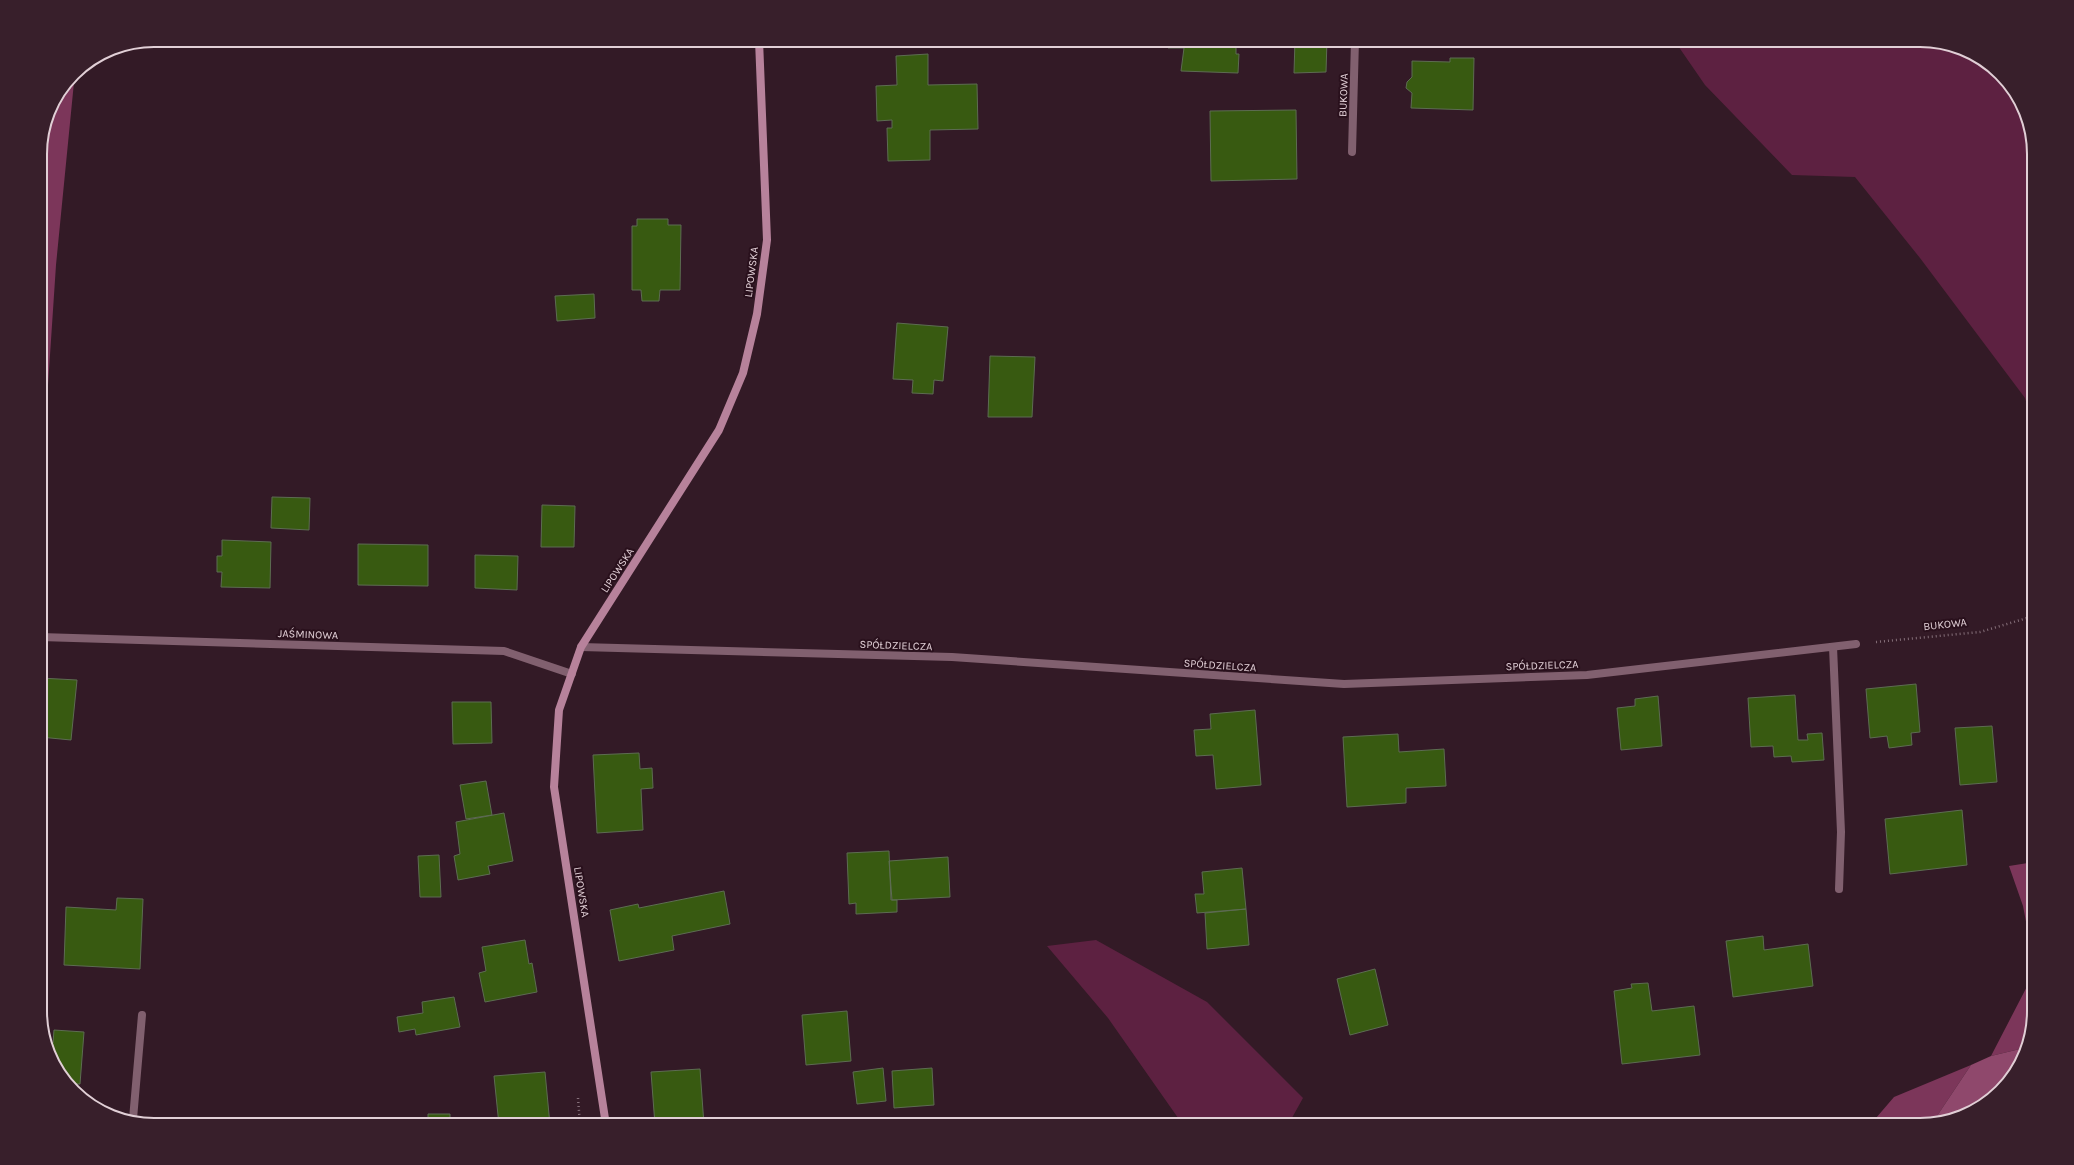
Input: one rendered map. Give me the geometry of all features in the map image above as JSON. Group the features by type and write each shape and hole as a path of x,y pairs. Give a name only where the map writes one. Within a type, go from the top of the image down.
{"street":[{"name":"LIPOWSKA","path":"605,1118 554,787 559,710 581,647 719,430 743,373 757,314 767,240 759,47"},
{"name":"BUKOWA","path":"1352,152 1356,47"},
{"name":"JAŚMINOWA","path":"47,637 504,651 572,674"},
{"name":"SPÓŁDZIELCZA","path":"581,647 952,657 1344,684 1587,675 1856,644"},
{"path":"1833,646 1841,832 1839,889"},
{"path":"133,1116 142,1015"}],"path":[{"name":"BUKOWA","path":"1856,644 1980,632 2027,618"}],"shaded area":[{"path":"1679,47 1934,48 1961,55 1973,61 1996,78 2016,107 2025,133 2027,147 2027,404 2025,398 1920,258 1855,177 1792,175 1705,85"},
{"path":"74,83 56,265 47,400 47,147 49,133 55,113"},
{"path":"2027,863 2027,927 2023,906 2009,866"},
{"path":"1096,940 1207,1002 1303,1098 1292,1118 1178,1118 1108,1018 1047,946"},
{"path":"2027,987 2026,1025 2020,1049 1991,1056"},
{"path":"2020,1049 2005,1076 1996,1087 1985,1096 1961,1110 1937,1116 1971,1065 1991,1056"},
{"path":"1971,1065 1937,1116 1876,1118 1894,1097"}],"building":[{"path":"1236,47 1236,54 1239,54 1238,73 1181,71 1184,48 1168,48"},
{"path":"1295,47 1327,47 1326,72 1294,73"},
{"path":"928,54 928,85 977,84 978,129 930,130 930,160 888,161 887,128 892,128 892,120 877,121 876,86 897,85 896,56"},
{"path":"1450,58 1474,58 1473,110 1411,108 1412,93 1406,88 1407,82 1412,77 1412,61 1450,62"},
{"path":"1296,110 1297,179 1211,181 1210,111"},
{"path":"637,219 668,219 668,225 681,225 680,290 660,290 659,301 642,301 641,290 632,290 632,226 637,226"},
{"path":"594,294 595,318 557,321 555,296"},
{"path":"897,323 948,327 943,381 934,380 933,394 912,393 913,380 893,379"},
{"path":"990,356 1035,357 1032,417 988,417"},
{"path":"272,497 310,498 309,530 271,528"},
{"path":"542,505 575,506 574,547 541,547"},
{"path":"222,540 271,542 270,588 221,587 222,572 217,572 217,556 222,556"},
{"path":"358,544 428,545 428,586 358,585"},
{"path":"475,555 518,556 517,590 475,588"},
{"path":"47,678 77,680 71,740 47,738"},
{"path":"1916,684 1920,732 1911,733 1912,745 1889,748 1887,736 1870,738 1866,689"},
{"path":"1795,695 1798,740 1808,740 1807,734 1822,733 1824,760 1792,762 1791,756 1774,757 1773,746 1751,747 1748,698"},
{"path":"1658,696 1662,746 1621,750 1617,708 1635,706 1635,699"},
{"path":"452,702 491,702 492,743 453,744"},
{"path":"1255,710 1261,785 1216,789 1213,755 1196,756 1194,730 1211,729 1210,714"},
{"path":"1992,726 1997,782 1960,785 1955,728"},
{"path":"1398,734 1399,752 1444,749 1446,786 1406,788 1406,803 1347,807 1343,737"},
{"path":"639,753 640,769 652,768 653,788 641,789 643,830 597,833 593,755"},
{"path":"486,781 492,815 466,819 460,785"},
{"path":"1962,810 1967,865 1890,874 1885,819"},
{"path":"504,813 513,861 488,866 490,874 458,880 454,856 460,854 456,822"},
{"path":"889,851 891,900 897,900 897,912 856,914 856,903 849,904 847,853"},
{"path":"439,855 441,897 420,897 418,856"},
{"path":"948,857 950,897 892,900 889,861"},
{"path":"1242,868 1246,909 1197,913 1195,894 1204,894 1202,872"},
{"path":"724,891 730,924 672,936 674,950 619,961 610,910 638,904 639,908"},
{"path":"117,898 143,899 140,969 64,965 66,907 116,910"},
{"path":"1246,909 1249,945 1207,949 1205,913"},
{"path":"1763,936 1764,950 1808,944 1813,986 1733,997 1726,941"},
{"path":"525,940 529,964 532,963 537,992 485,1002 479,973 486,971 482,947"},
{"path":"1375,969 1388,1025 1350,1035 1337,979"},
{"path":"1648,983 1652,1011 1694,1006 1700,1055 1622,1064 1614,991 1632,988 1631,984"},
{"path":"454,997 460,1027 416,1035 415,1029 399,1032 397,1017 423,1013 422,1002"},
{"path":"847,1011 851,1061 806,1065 802,1015"},
{"path":"54,1030 84,1032 80,1084 76,1084 61,1064 55,1052 53,1043"},
{"path":"883,1068 886,1101 857,1104 853,1072"},
{"path":"932,1068 934,1105 894,1108 892,1071"},
{"path":"700,1069 704,1118 654,1118 651,1072"},
{"path":"545,1072 549,1118 498,1118 494,1076"},
{"path":"428,1114 450,1114 450,1118 428,1118"}]}
